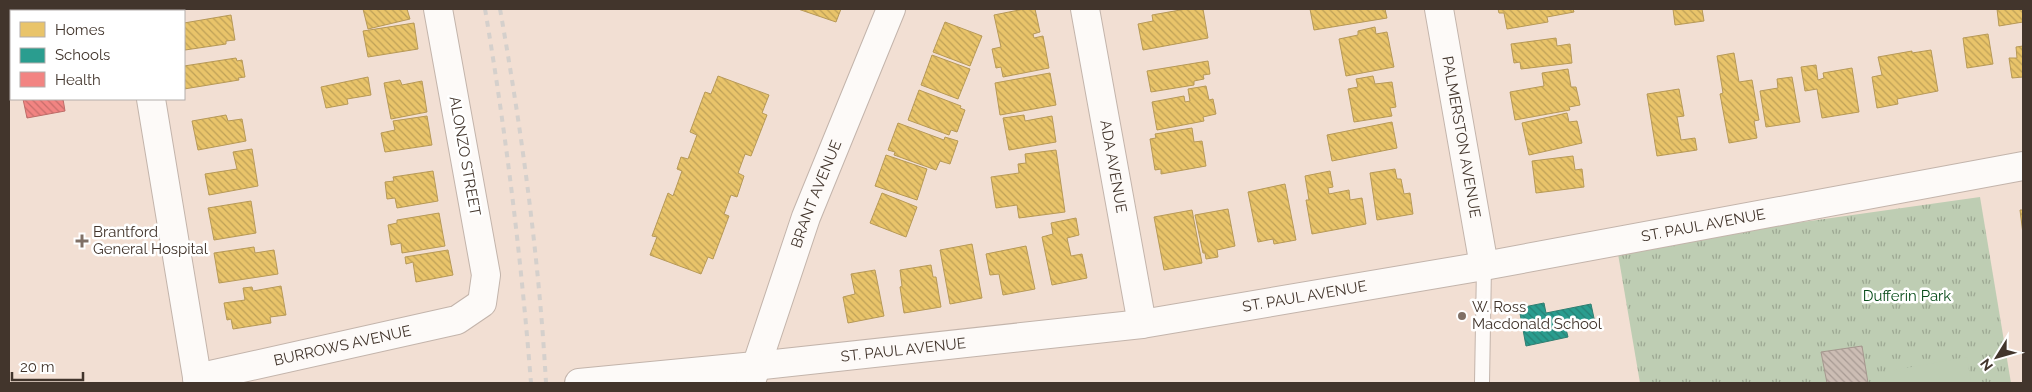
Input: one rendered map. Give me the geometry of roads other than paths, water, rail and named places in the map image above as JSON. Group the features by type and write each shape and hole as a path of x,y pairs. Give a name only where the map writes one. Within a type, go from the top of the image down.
{"main road":[{"name":"ALONZO STREET","path":"438,9 486,274 482,303"},
{"name":"BRANT AVENUE","path":"753,375 806,217 891,9"},
{"name":"ADA AVENUE","path":"1085,9 1142,324"},
{"name":"PALMERSTON AVENUE","path":"1439,9 1484,266"},
{"path":"151,100 198,380"},
{"name":"ST. PAUL AVENUE","path":"579,383 753,375 893,350 1142,324 1484,266 2023,166"},
{"name":"BURROWS AVENUE","path":"198,380 457,320 482,303"}],"lane":[{"path":"1482,383 1484,266"}],"railway":[{"path":"485,9 512,195 531,383"},
{"path":"500,9 529,196 539,289 546,383"}],"place":[{"name":"Brantford General Hospital","path":"82,241"},
{"name":"W. Ross Macdonald School","path":"1462,316"}],"park label":[{"name":"Dufferin Park","path":"1907,296"}]}
